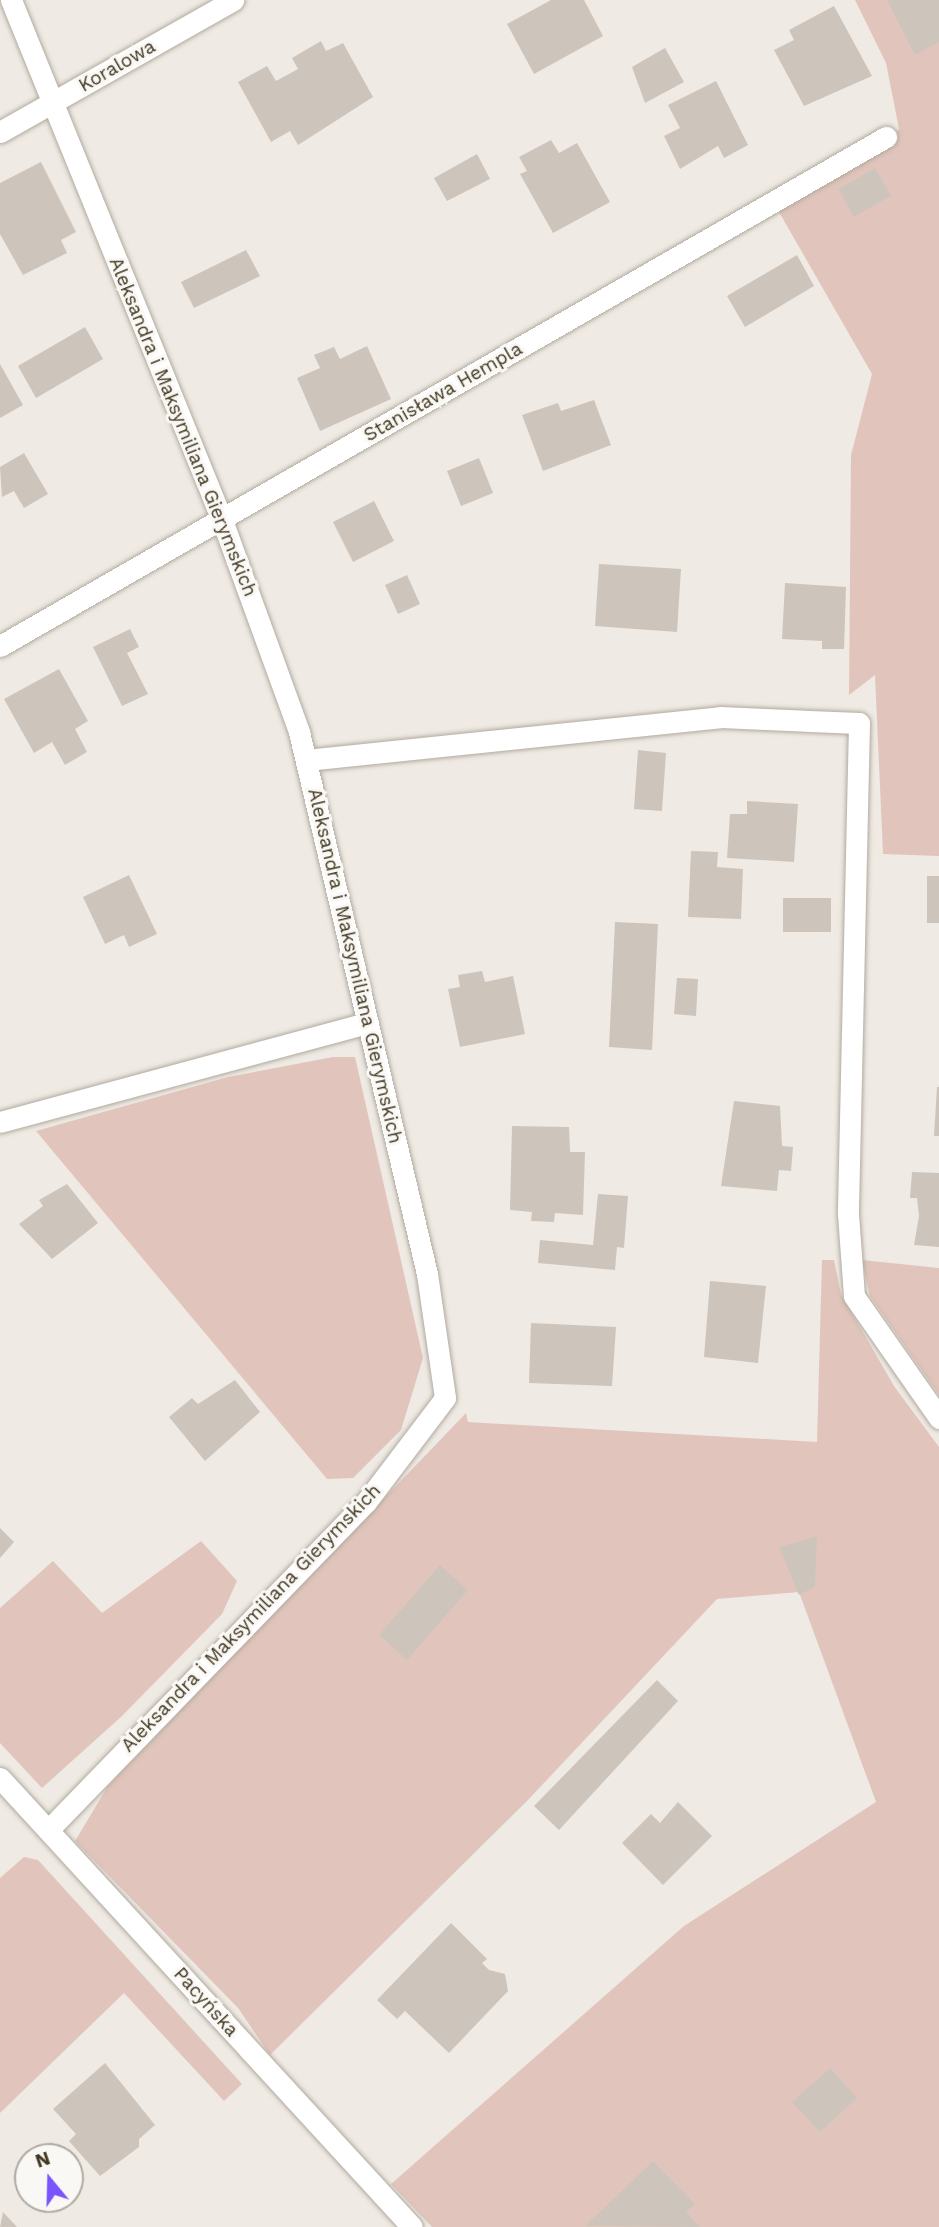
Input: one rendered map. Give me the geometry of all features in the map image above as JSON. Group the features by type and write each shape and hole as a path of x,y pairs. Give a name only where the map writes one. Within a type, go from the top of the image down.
{"street":[{"name":"Aleksandra i Maksymiliana Gierymskich","path":"11,0 222,520 306,760 427,1274 445,1398 366,1502 49,1829"},
{"name":"Koralowa","path":"0,132 233,0"},
{"name":"Stanisława Hempla","path":"0,646 886,137"},
{"path":"306,760 720,717 859,723 848,1214 855,1296 939,1418"},
{"path":"0,1122 368,1023"},
{"name":"Pacyńska","path":"0,1777 412,2227"}],"shaded area":[{"path":"855,0 939,0 939,856 883,854 875,675 849,695 851,455 872,374 779,212 875,153 899,129 886,63"},
{"path":"333,1057 355,1057 423,1358 401,1430 353,1478 327,1479 36,1131 228,1077"},
{"path":"822,1260 834,1260 841,1294 894,1386 939,1447 939,2227 432,2227 391,2184 684,1926 876,1802 799,1592 717,1599 527,1801 270,2055 238,2008 75,1841 108,1786 466,1413 468,1422 817,1442"},
{"path":"862,1260 939,1268 939,1395 870,1296"},
{"path":"201,1541 237,1581 222,1614 122,1716 42,1788 0,1743 0,1608 53,1561 102,1613"},
{"path":"24,1857 38,1860 242,2084 224,2101 124,1993 0,2113 0,1878"}],"building":[{"path":"551,0 584,0 603,36 534,74 507,24"},
{"path":"887,0 939,0 939,42 915,55"},
{"path":"834,6 872,76 804,106 774,50 794,40 789,30"},
{"path":"321,41 326,51 343,43 373,97 298,145 290,131 271,142 238,82 267,66 276,81 298,69 292,58"},
{"path":"665,48 684,82 645,103 632,67"},
{"path":"716,81 748,145 724,158 718,146 680,169 664,136 680,128 668,105"},
{"path":"551,140 559,153 577,143 610,202 553,233 520,174 527,171 519,157"},
{"path":"477,154 490,179 447,201 434,178"},
{"path":"41,162 76,232 61,240 67,253 23,275 0,234 0,183"},
{"path":"875,168 891,196 854,217 838,189"},
{"path":"246,250 260,276 194,308 181,282"},
{"path":"797,255 814,286 745,327 727,296"},
{"path":"85,327 103,359 36,398 18,366"},
{"path":"367,346 391,399 320,431 297,378 320,368 314,355 334,347 340,359"},
{"path":"0,364 23,405 0,418"},
{"path":"594,400 611,445 543,471 522,415 558,403 561,411"},
{"path":"24,453 48,494 24,508 14,491 2,497 0,467"},
{"path":"479,458 493,493 461,506 447,471"},
{"path":"374,501 394,541 353,562 333,522"},
{"path":"599,564 681,569 677,632 595,626"},
{"path":"407,575 420,604 398,614 385,585"},
{"path":"785,583 846,587 844,649 822,649 822,641 782,639"},
{"path":"130,629 139,647 127,653 148,694 122,706 93,647"},
{"path":"59,669 88,721 75,729 87,752 65,765 52,742 34,753 4,699"},
{"path":"638,750 666,753 662,811 634,809"},
{"path":"747,801 798,804 794,862 727,858 730,814 747,814"},
{"path":"691,851 718,852 717,867 743,869 741,919 688,917"},
{"path":"129,875 157,934 129,947 124,935 105,944 83,897"},
{"path":"927,876 939,876 939,923 927,923"},
{"path":"783,898 831,898 831,932 783,932"},
{"path":"615,922 658,924 652,1050 609,1047"},
{"path":"482,971 485,982 513,976 525,1034 460,1047 448,989 460,987 458,975"},
{"path":"677,978 698,979 696,1016 674,1014"},
{"path":"937,1087 939,1136 934,1136"},
{"path":"734,1101 780,1106 782,1146 793,1147 791,1171 779,1170 777,1191 721,1186"},
{"path":"512,1126 569,1127 570,1152 585,1152 583,1215 555,1213 554,1222 531,1221 532,1212 510,1210"},
{"path":"912,1172 939,1173 939,1247 914,1245 919,1216 917,1198 910,1198"},
{"path":"67,1184 98,1223 52,1259 19,1224 43,1206 39,1200"},
{"path":"598,1194 628,1196 624,1248 617,1247 615,1270 538,1263 540,1240 593,1245"},
{"path":"710,1281 766,1286 758,1363 704,1357"},
{"path":"531,1323 616,1327 612,1386 529,1383"},
{"path":"235,1380 260,1412 205,1461 169,1417 192,1398 198,1404"},
{"path":"0,1528 14,1542 0,1558"},
{"path":"817,1536 815,1587 799,1595 779,1547"},
{"path":"440,1565 468,1590 407,1660 379,1635"},
{"path":"657,1680 678,1701 559,1830 534,1806"},
{"path":"678,1802 712,1836 663,1885 622,1843 651,1814 660,1823"},
{"path":"451,1923 487,1959 482,1963 489,1970 505,1974 508,1991 449,2053 405,2011 397,2019 377,2000"},
{"path":"105,2063 155,2125 139,2139 139,2147 100,2176 84,2158 84,2143 71,2143 69,2141 76,2134 53,2109"},
{"path":"830,2068 857,2098 820,2132 792,2102"},
{"path":"653,2161 695,2204 686,2212 700,2227 585,2226"},
{"path":"3,2212 17,2227 0,2227"}]}
